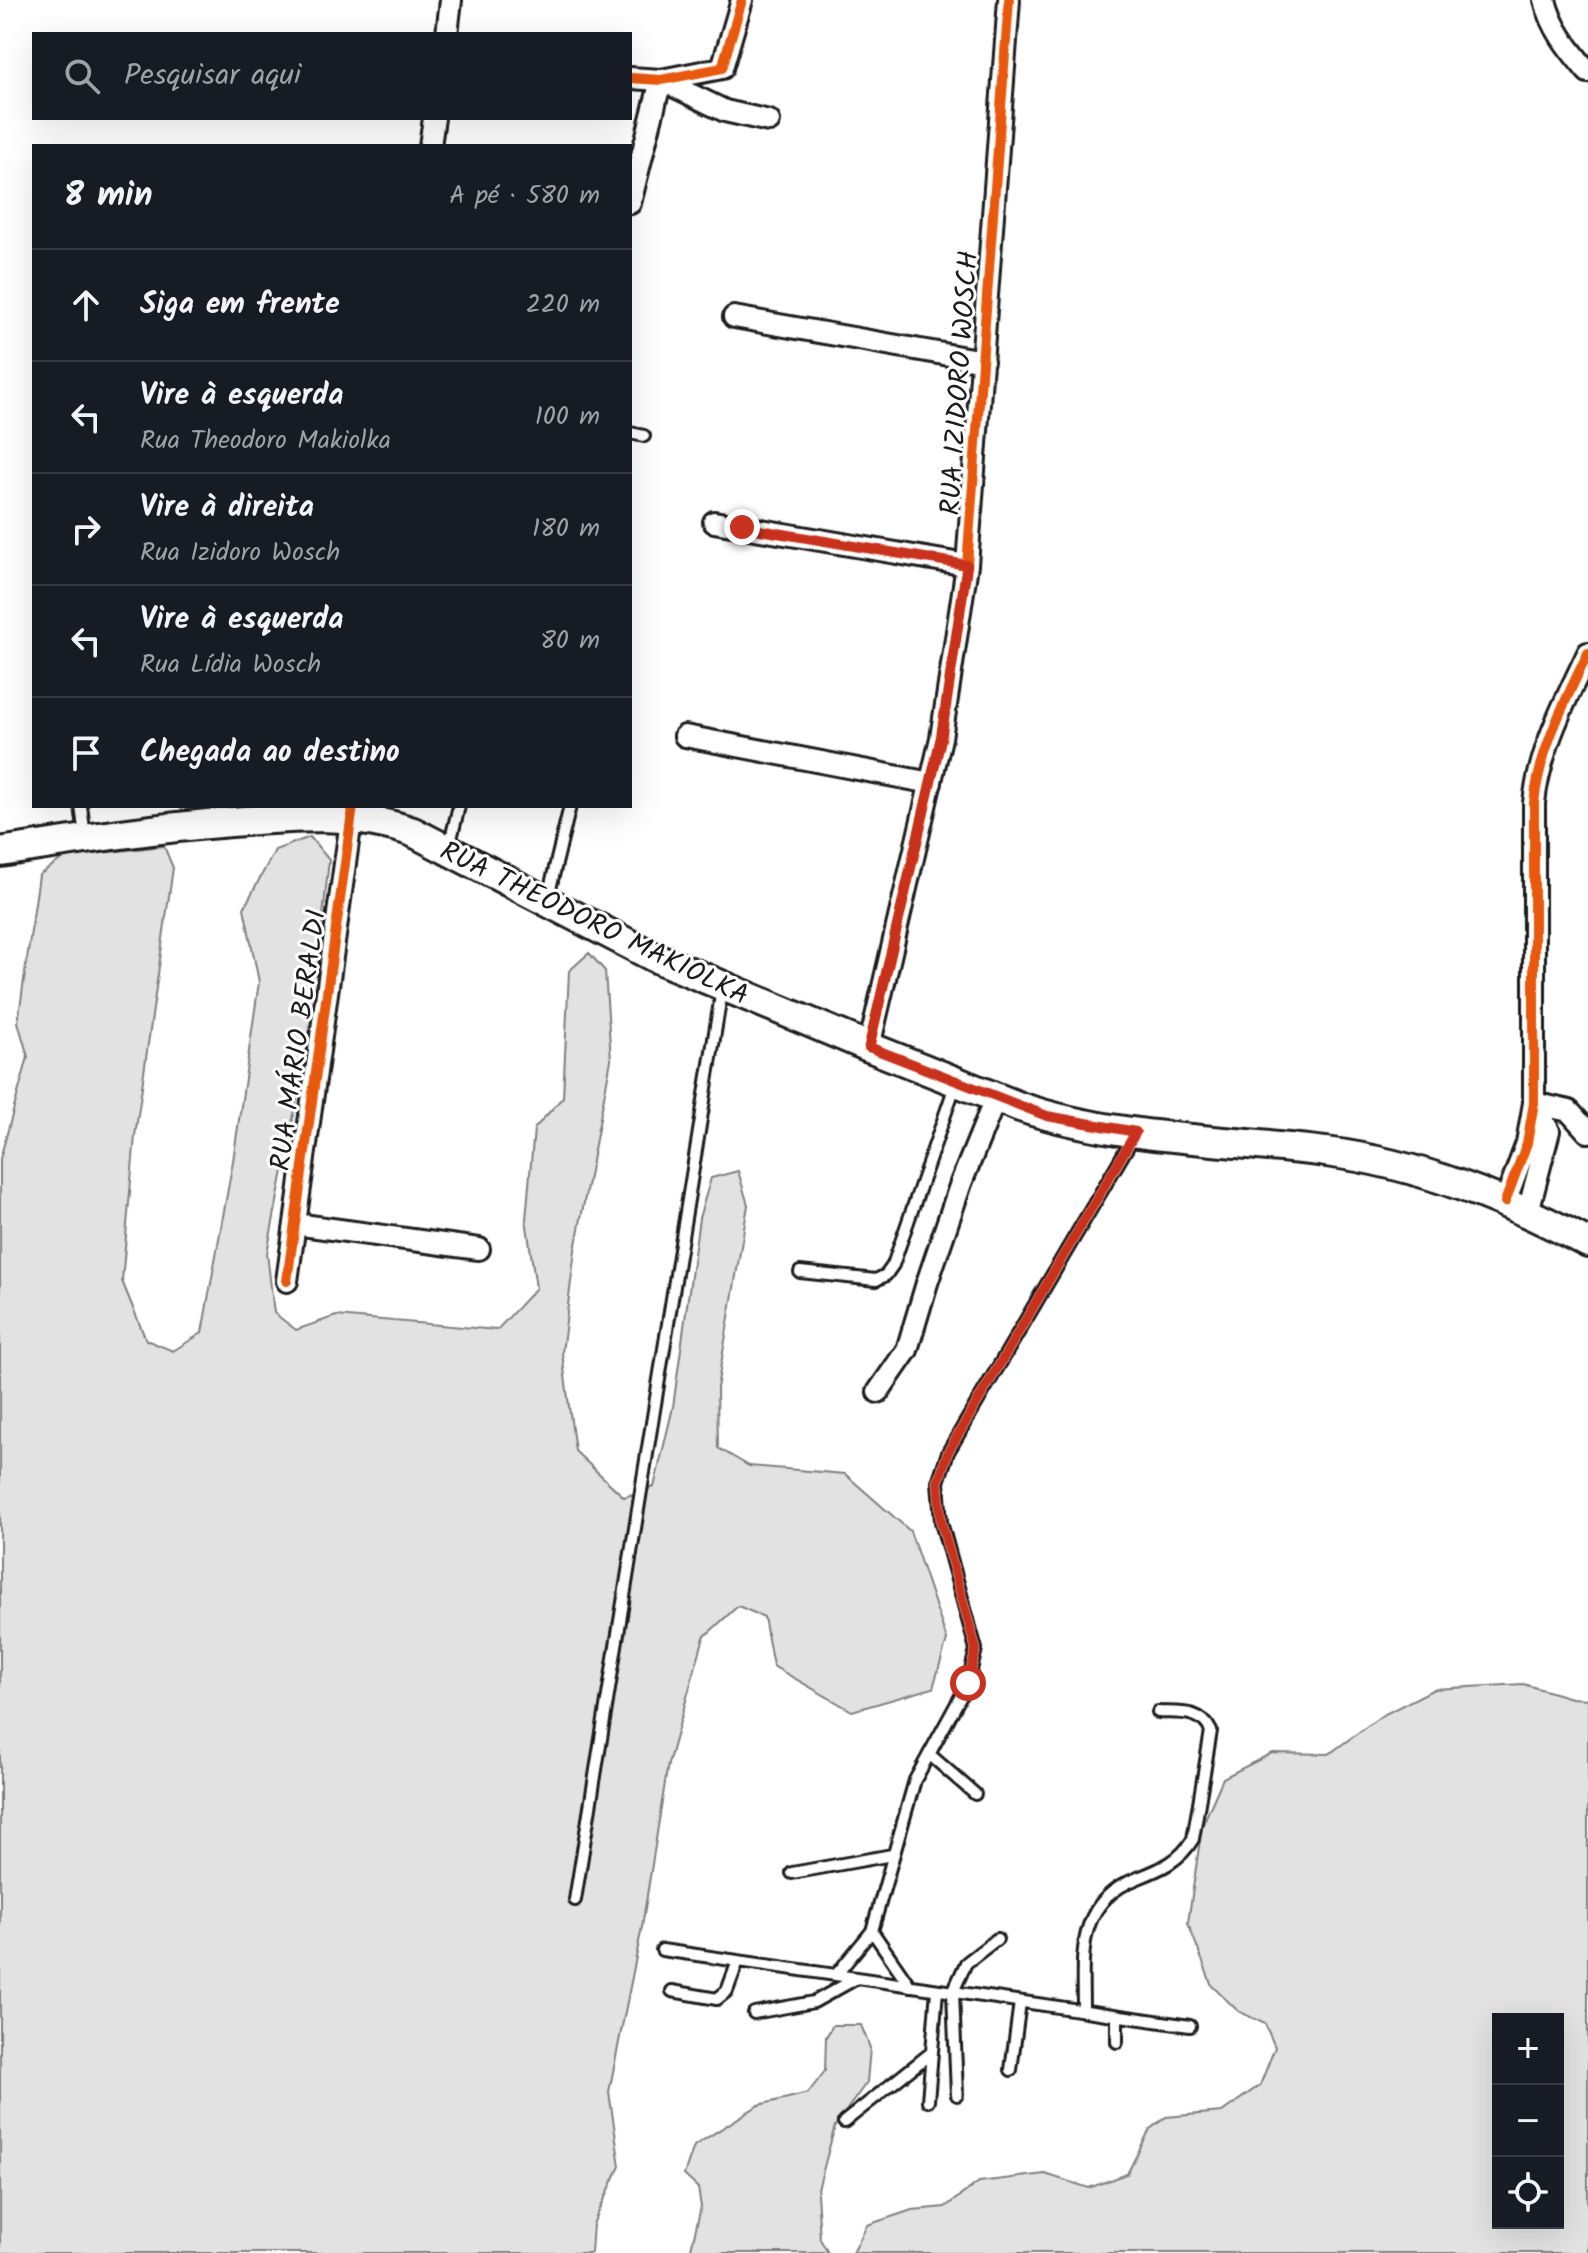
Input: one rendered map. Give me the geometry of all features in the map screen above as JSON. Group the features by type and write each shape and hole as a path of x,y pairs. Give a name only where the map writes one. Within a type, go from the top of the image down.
{"main road":[{"name":"RUA THEODORO MAKIOLKA","path":"0,852 239,821 352,812 394,825 448,850 654,957 996,1097 1074,1122 1136,1132 1328,1152 1370,1160 1449,1180 1516,1207 1588,1243"}],"street":[{"path":"447,32 451,0"},
{"path":"632,78 661,80 722,68 742,0"},
{"name":"RUA IZIDORO WOSCH","path":"869,1047 931,783 967,565 1009,0"},
{"path":"1545,0 1549,16 1562,40 1588,72"},
{"path":"661,80 725,111 769,121"},
{"path":"632,195 661,80"},
{"path":"430,144 434,120"},
{"path":"734,317 983,361"},
{"path":"714,522 967,565"},
{"path":"1516,1207 1549,1131 1534,1103 1534,803 1537,777 1544,750 1588,653"},
{"path":"685,736 931,783"},
{"name":"RUA MÁRIO BERALDI","path":"287,1281 352,812"},
{"path":"878,1392 907,1350 937,1254 996,1097"},
{"path":"1534,1103 1569,1111 1588,1132"},
{"path":"295,1224 479,1249"}],"lane":[{"path":"632,433 644,436"},
{"path":"81,808 85,839"},
{"path":"448,850 458,808"},
{"path":"547,903 570,808"},
{"path":"575,1900 722,987"},
{"path":"800,1272 876,1280 886,1275 893,1265 956,1081"},
{"path":"836,1975 872,1931 915,1780 968,1683 976,1649 941,1522 938,1482 948,1452 1136,1132"},
{"path":"1083,2011 1083,1942 1092,1915 1122,1886 1173,1862 1186,1851 1193,1839 1211,1731 1208,1724 1195,1714 1158,1712"},
{"path":"929,1754 975,1794"},
{"path":"792,1873 892,1855"},
{"path":"872,1931 910,1986"},
{"path":"957,2095 953,1992 966,1963 997,1939"},
{"path":"662,1950 1190,2026"},
{"path":"672,1991 717,1999 727,1991 738,1961"},
{"path":"754,2013 814,2002 857,1978"},
{"path":"928,2101 937,1990"},
{"path":"1011,2070 1020,2002"},
{"path":"1117,2016 1117,2042"},
{"path":"844,2122 931,2053"}],"shaded area":[{"path":"310,837 329,860 311,1027 267,1253 274,1313 296,1330 336,1316 497,1330 536,1288 526,1219 534,1129 563,1097 569,971 589,953 605,971 611,1060 575,1250 562,1353 575,1451 624,1497 654,1487 673,1407 699,1218 711,1178 738,1171 748,1205 717,1388 718,1448 749,1466 845,1474 910,1531 947,1640 933,1688 852,1711 773,1666 764,1617 738,1606 704,1637 668,1764 642,1927 609,2092 620,2166 593,2224 591,2253 0,2253 0,1159 28,1057 18,1022 39,875 65,857 164,846 173,868 135,1136 122,1281 146,1340 173,1351 202,1333 233,1161 259,982 244,908 275,850"},
{"path":"1523,1684 1571,1698 1588,1699 1588,2253 853,2253 867,2225 912,2210 945,2207 979,2182 1045,2174 1089,2188 1127,2174 1150,2129 1166,2117 1222,2112 1260,2085 1275,2047 1265,2024 1238,2011 1212,1986 1188,1923 1202,1826 1223,1778 1272,1753 1329,1754 1381,1716 1434,1689"},
{"path":"833,2025 861,2025 870,2048 867,2082 835,2126 817,2193 820,2239 828,2253 690,2253 701,2207 698,2188 684,2175 694,2146 759,2105 808,2093 825,2071 826,2037"}],"cycle path":[{"path":"632,78 661,80 722,68 742,0"},
{"path":"869,1047 941,738 967,565 1009,0"},
{"path":"1505,1202 1527,1143 1534,1103 1534,803 1537,783 1562,707 1588,653"},
{"path":"287,1281 353,808"}],"route":[{"path":"742,527 967,565 941,738 869,1047 1047,1116 1136,1132 948,1452 938,1482 941,1522 976,1649 968,1683"}]}
